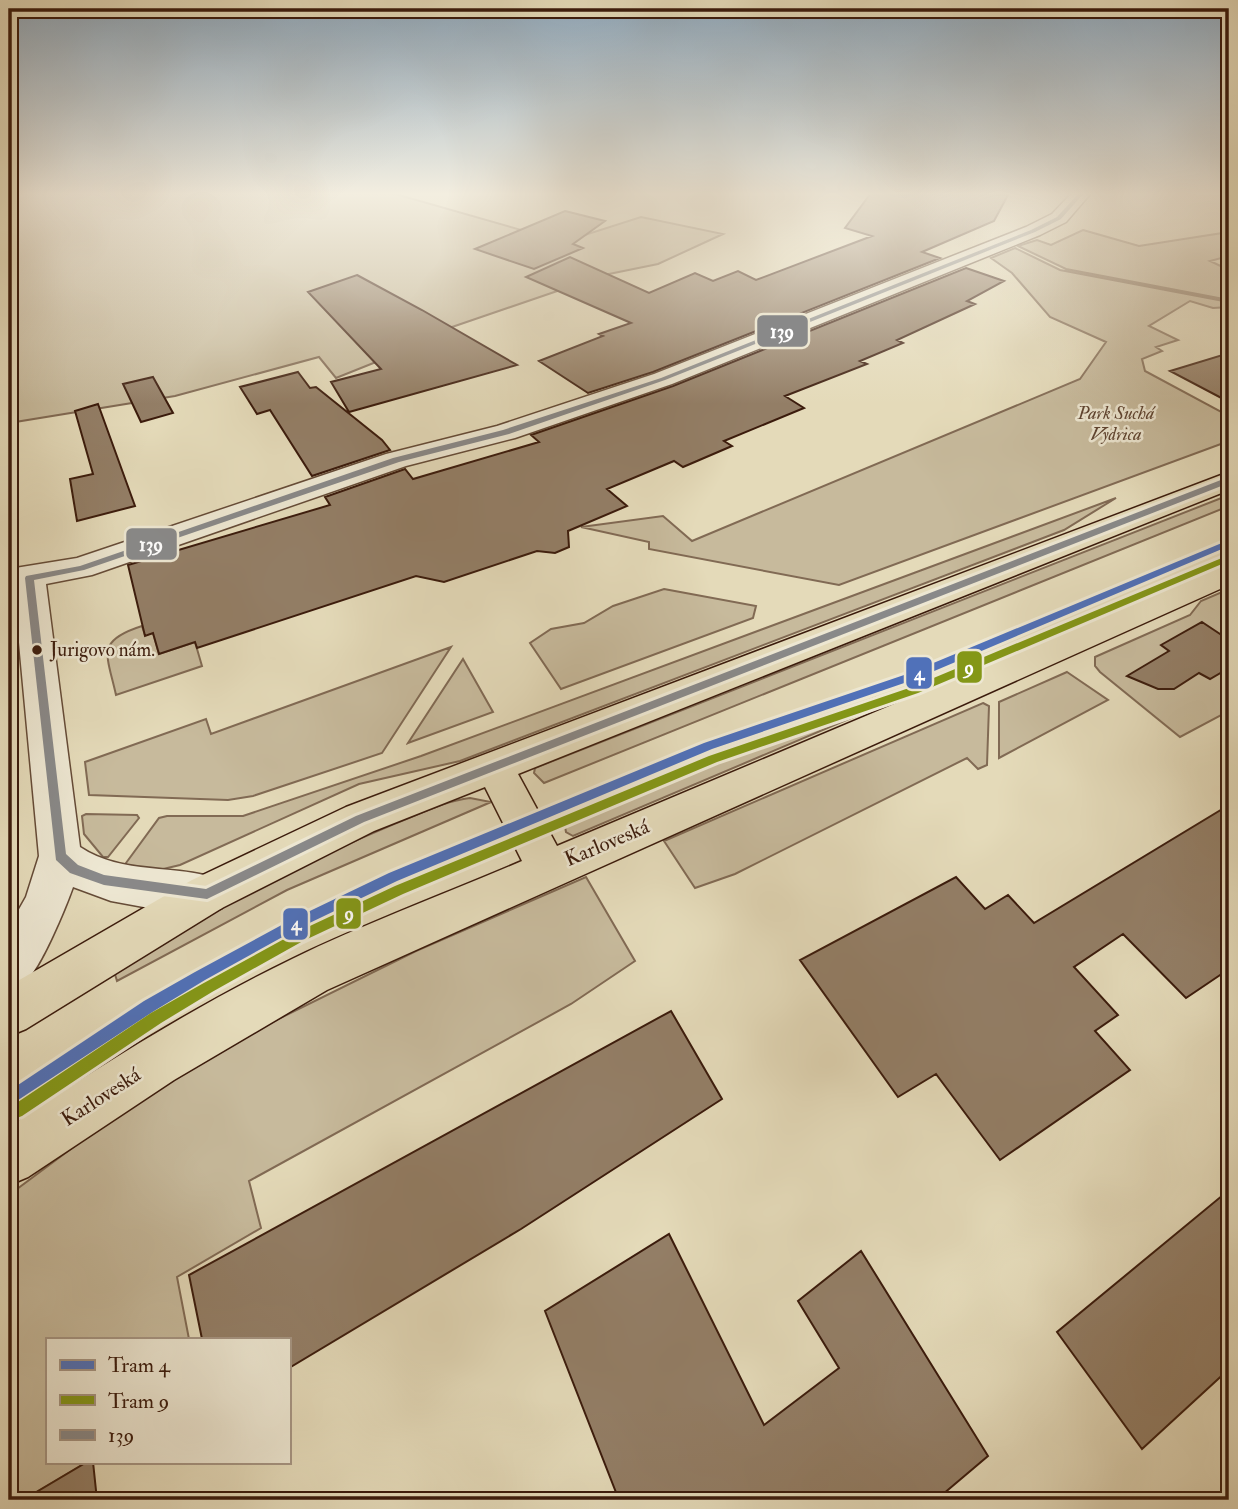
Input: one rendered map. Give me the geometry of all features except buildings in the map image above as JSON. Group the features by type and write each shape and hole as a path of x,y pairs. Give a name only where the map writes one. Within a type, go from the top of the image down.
{"main road":[{"path":"9,1012 207,894 360,819 1229,480"},
{"name":"Karloveská","path":"9,1158 87,1105 227,1018 310,974 1229,573"},
{"path":"494,765 547,869"}],"street":[{"path":"9,966 33,931 56,876 60,856 19,578 81,568 396,460 506,432 663,379 952,263"},
{"path":"60,856 74,869 104,880 207,894"}],"green space":[{"path":"9,263 659,263 604,275 417,339 421,344 336,378 319,357 175,396 9,423"},
{"name":"Park Suchá Vydrica","path":"999,263 1047,263 1060,270 1229,302 1229,307 1213,308 1190,301 1149,326 1178,340 1156,347 1162,351 1142,359 1145,371 1229,416 1229,441 839,585 649,549 649,542 581,527 663,516 692,541 1080,379 1106,342 1050,317 1012,273"},
{"path":"1054,263 1215,263 1229,270 1229,300 1066,269"},
{"path":"1229,495 1229,506 544,783 534,773 535,768"},
{"path":"1116,498 1064,530 460,761 359,784 180,865 159,870 126,868 126,863 159,818 243,816 421,756"},
{"path":"664,589 756,606 753,618 561,689 530,643 551,629 584,623 613,606"},
{"path":"1229,589 1229,711 1180,737 1100,672 1095,666 1095,657 1190,615 1201,601"},
{"path":"142,626 145,635 153,633 159,654 195,642 202,666 116,695 108,651 117,637"},
{"path":"451,647 382,753 253,796 228,800 89,795 85,762 206,719 211,734"},
{"path":"463,659 493,712 408,743"},
{"path":"1067,672 1108,700 999,758 999,702"},
{"path":"878,697 884,704 573,836 566,832 563,816 705,757"},
{"path":"983,703 989,706 987,765 978,769 967,758 735,874 695,888 664,841"},
{"path":"470,798 491,802 287,890 117,981 114,971 182,930 286,874 394,824 441,805"},
{"path":"137,815 139,818 108,857 103,857 84,834 82,816"},
{"path":"586,877 635,961 571,1004 249,1181 261,1228 177,1277 189,1338 46,1338 46,1464 84,1464 23,1500 9,1500 9,1195 99,1128 238,1039 416,951"}],"tram line":[{"name":"4","path":"9,1099 149,1006 200,976 293,925 393,877 708,746 910,677 1229,543"},
{"name":"9","path":"17,1111 156,1018 207,988 299,937 399,890 713,759 915,690 1229,558"}],"transit line":[{"name":"139","path":"952,263 663,379 506,432 396,460 81,568 29,578 60,856 74,869 104,880 207,894 360,819 1229,480"}],"place":[{"name":"Jurigovo nám.","path":"37,650"}]}
